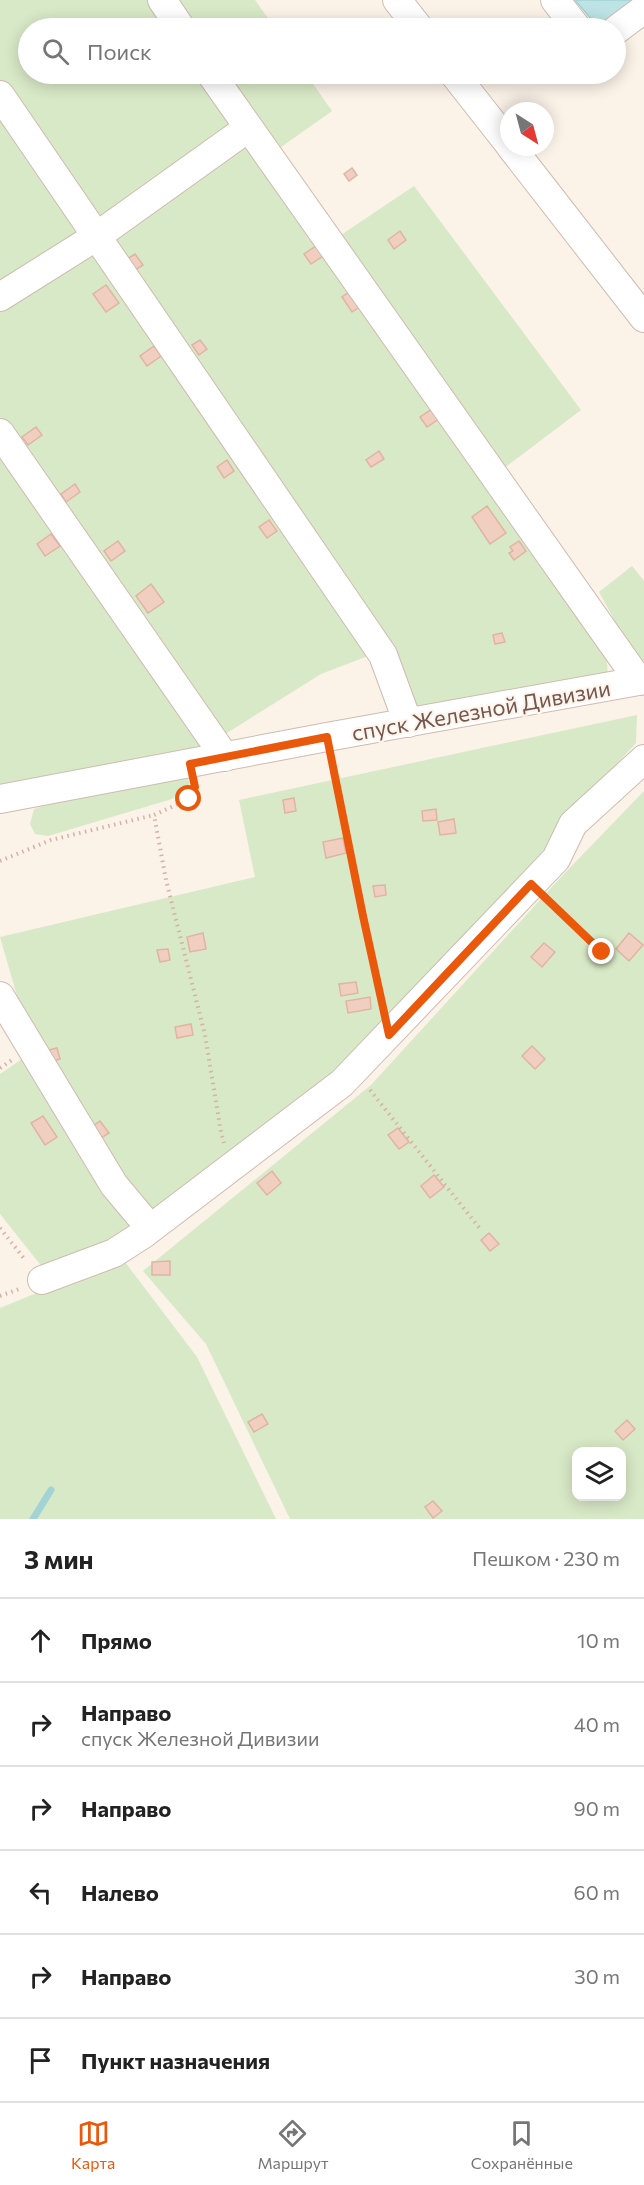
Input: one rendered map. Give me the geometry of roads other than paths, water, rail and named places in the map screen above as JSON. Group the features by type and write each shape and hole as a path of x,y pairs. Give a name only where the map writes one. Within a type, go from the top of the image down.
{"street":[{"path":"162,0 174,18"},
{"path":"397,0 411,18"},
{"path":"555,0 569,18"},
{"path":"626,22 644,9"},
{"path":"219,84 641,681"},
{"path":"462,84 500,132"},
{"path":"0,95 382,655 408,723"},
{"path":"0,297 97,236 248,128"},
{"path":"519,156 644,318"},
{"path":"0,433 225,757"},
{"name":"спуск Железной Дивизии","path":"0,799 641,681"},
{"path":"42,1280 114,1253 342,1083 556,859 573,824 644,759"},
{"path":"0,996 114,1185 150,1228"}],"water":[{"path":"575,0 636,0 612,18 590,18"}],"waterway":[{"path":"33,1519 51,1490"}]}
